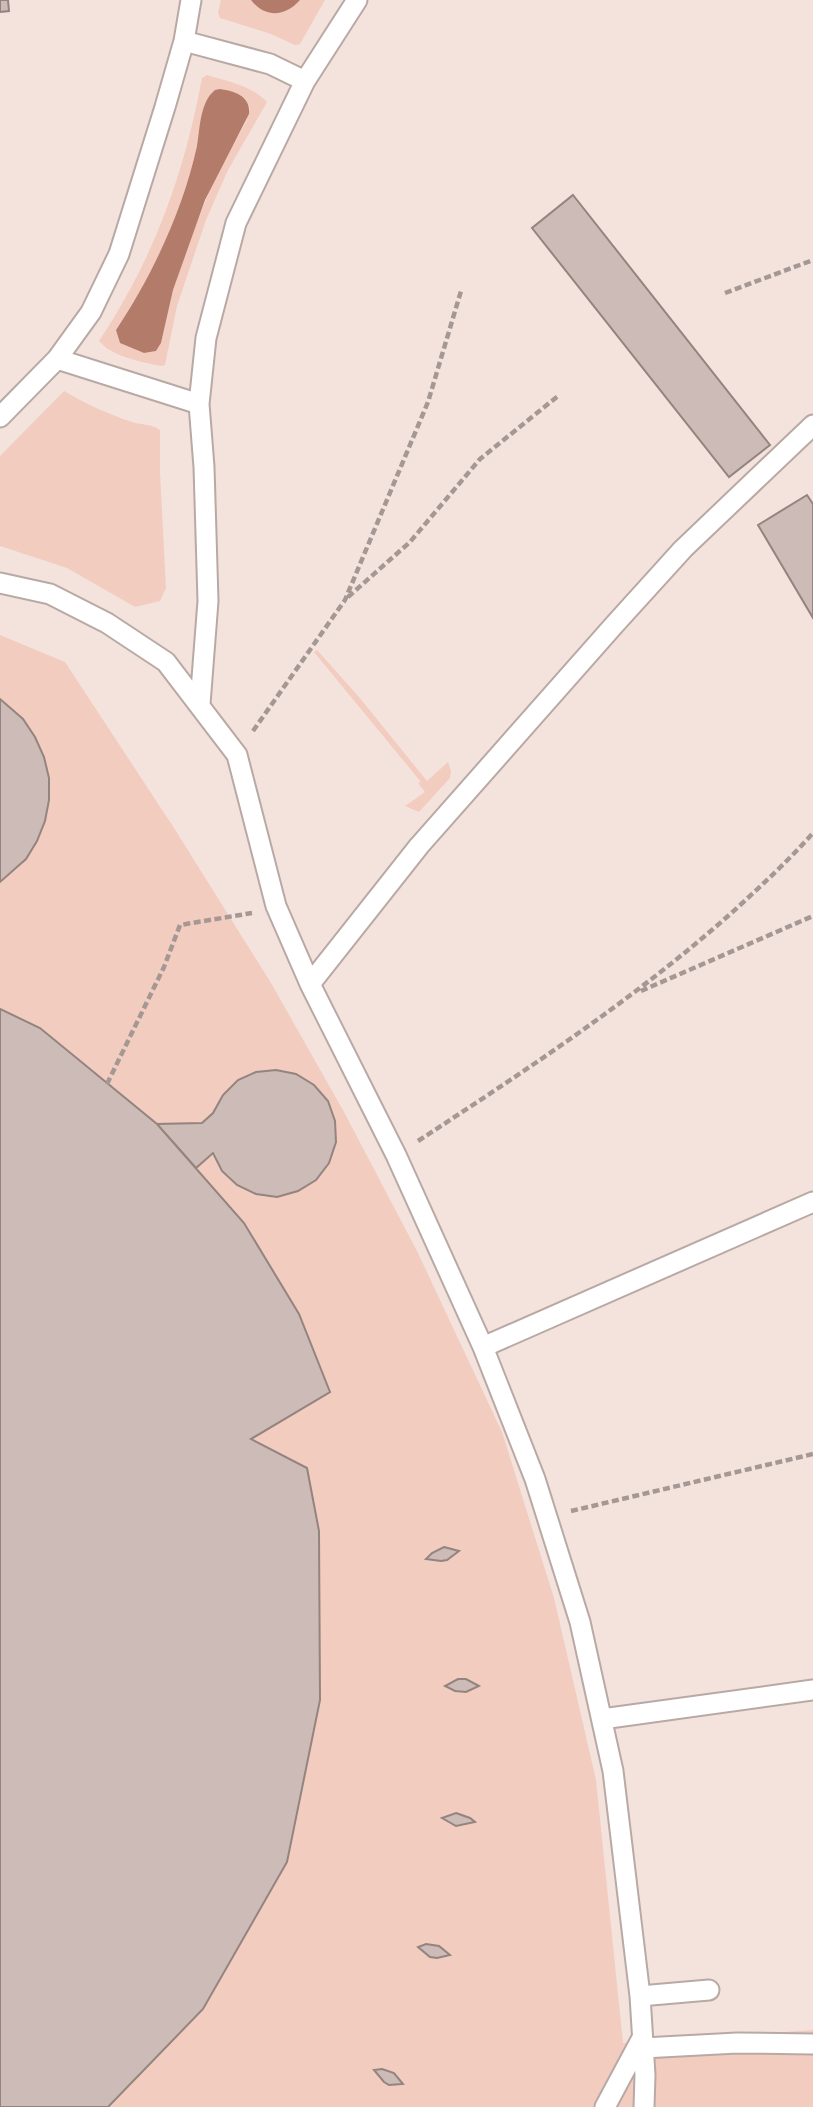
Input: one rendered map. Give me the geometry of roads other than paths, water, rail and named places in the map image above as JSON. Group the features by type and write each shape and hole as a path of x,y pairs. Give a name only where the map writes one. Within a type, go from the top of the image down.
{"lane":[{"path":"0,418 57,359 91,312 119,254 184,41 191,0"},
{"path":"200,704 208,601 204,467 199,404 206,338 236,223 305,81 357,0"},
{"path":"184,41 270,64 305,81"},
{"path":"57,359 199,404"},
{"path":"310,984 419,846 562,683 683,549 813,425"},
{"path":"0,583 50,594 107,623 166,662 237,755 276,906 310,984 397,1155 483,1347 535,1479 580,1622 613,1771 640,1996 644,2107"},
{"path":"483,1347 813,1202"},
{"path":"602,1719 813,1690"},
{"path":"640,1996 709,1990"},
{"path":"643,2042 813,2045"},
{"path":"606,2107 643,2042"}]}
